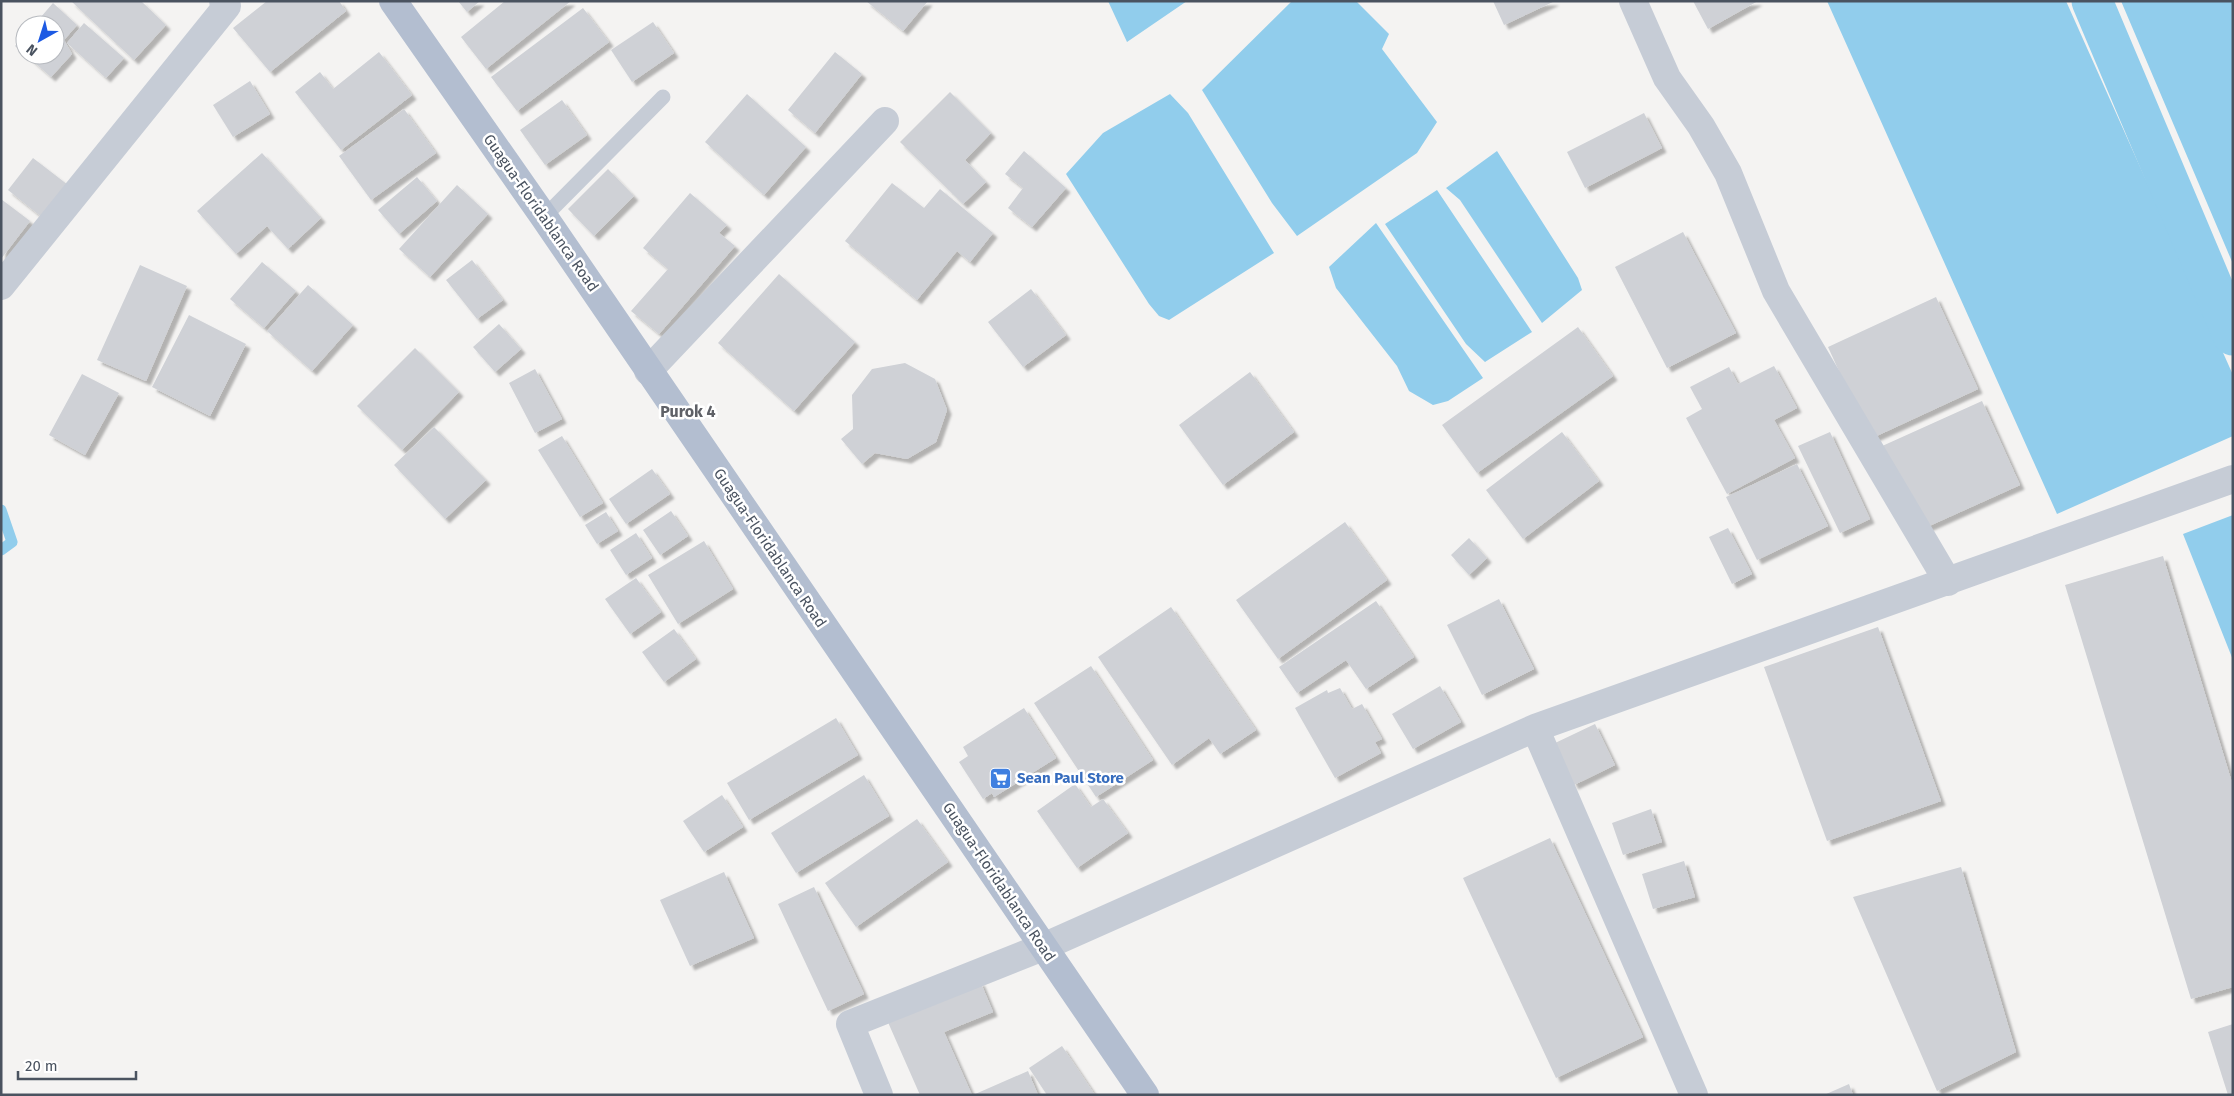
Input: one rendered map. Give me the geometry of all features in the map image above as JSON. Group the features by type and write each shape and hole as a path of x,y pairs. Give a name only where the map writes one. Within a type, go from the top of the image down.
{"main road":[{"name":"Guagua-Floridablanca Road","path":"393,1 544,217 1145,1095"}],"street":[{"path":"1,286 227,6 223,1"},
{"path":"1633,1 1667,78 1701,126 1728,173 1776,291 1948,582"},
{"path":"648,371 885,121"},
{"path":"878,1095 850,1024 1043,947 1535,728 2233,479"},
{"path":"1535,728 1694,1095"}],"lane":[{"path":"544,217 663,97"}],"water":[{"path":"1108,1 1187,1 1127,42"},
{"path":"1292,1 1356,1 1389,34 1382,49 1437,122 1417,153 1297,236 1272,203 1202,90"},
{"path":"1827,1 2066,1 2233,375 2233,436 2057,514"},
{"path":"2121,1 2233,1 2233,264"},
{"path":"1170,94 1188,113 1274,253 1169,320 1159,316 1149,304 1066,174 1103,133"},
{"path":"1497,151 1578,278 1582,290 1542,323 1460,200 1446,188"},
{"path":"1437,190 1532,332 1485,362 1466,344 1385,224"},
{"path":"1376,223 1483,378 1448,401 1433,405 1409,391 1397,366 1336,288 1329,267"},
{"path":"2233,515 2233,660 2183,534"}],"building":[{"path":"71,1 141,1 166,25 134,60"},
{"path":"267,1 339,1 346,11 270,72 233,28"},
{"path":"458,1 480,1 467,12"},
{"path":"505,1 571,1 486,69 461,37"},
{"path":"866,1 928,1 903,31"},
{"path":"1493,1 1555,1 1504,25"},
{"path":"1693,1 1758,1 1708,29"},
{"path":"53,3 77,25 65,39 65,15 43,15"},
{"path":"583,8 609,42 517,111 491,77"},
{"path":"653,22 674,53 632,82 611,50"},
{"path":"84,23 124,58 106,78 67,43"},
{"path":"65,42 72,54 65,62"},
{"path":"379,52 412,95 341,150 295,92 320,72 333,89"},
{"path":"835,52 862,74 815,133 788,110"},
{"path":"37,65 62,65 51,77"},
{"path":"250,81 270,114 233,137 213,105"},
{"path":"950,92 991,133 965,160 986,182 963,204 900,142"},
{"path":"747,94 806,147 764,195 705,142"},
{"path":"562,100 587,135 545,165 520,130"},
{"path":"404,109 436,153 371,200 339,156"},
{"path":"1644,113 1662,148 1585,188 1567,152"},
{"path":"1024,151 1066,188 1032,227 1008,208 1023,188 1005,174"},
{"path":"262,153 321,218 288,249 267,226 236,254 197,211"},
{"path":"33,158 68,185 43,218 8,190"},
{"path":"608,169 634,196 594,236 568,209"},
{"path":"417,177 437,201 399,234 378,210"},
{"path":"892,183 924,208 940,189 993,233 970,262 957,251 917,300 845,241"},
{"path":"457,185 488,214 430,277 399,249"},
{"path":"690,193 727,225 719,233 735,246 659,334 631,311 668,269 643,248"},
{"path":"1,199 30,221 1,259"},
{"path":"1683,232 1736,333 1667,368 1615,267"},
{"path":"472,260 503,300 477,319 446,280"},
{"path":"262,262 296,291 264,328 230,299"},
{"path":"140,265 187,286 146,381 97,360"},
{"path":"779,274 855,342 794,411 718,343"},
{"path":"308,285 353,325 312,371 267,331"},
{"path":"1031,289 1066,335 1023,367 988,322"},
{"path":"1936,297 1978,389 1870,439 1828,347"},
{"path":"189,315 246,344 210,416 152,387"},
{"path":"499,324 521,349 495,372 473,347"},
{"path":"1578,327 1613,376 1477,473 1442,425"},
{"path":"415,348 459,392 402,450 357,406"},
{"path":"905,363 935,379 947,410 936,442 907,459 875,453 862,464 841,439 853,429 852,395 872,369"},
{"path":"1774,366 1797,408 1774,420 1795,458 1727,494 1686,418 1702,409 1690,387 1729,367 1738,384"},
{"path":"535,369 562,419 535,433 509,383"},
{"path":"1250,372 1294,432 1223,485 1179,425"},
{"path":"82,374 119,393 85,455 49,435"},
{"path":"1982,401 2020,485 1918,531 1880,447"},
{"path":"434,427 486,480 445,519 394,465"},
{"path":"1562,432 1599,481 1523,539 1486,490"},
{"path":"1830,432 1870,519 1840,533 1798,446"},
{"path":"562,436 603,503 580,517 538,450"},
{"path":"1797,464 1828,526 1757,560 1726,497"},
{"path":"652,469 670,494 626,524 609,499"},
{"path":"671,511 688,536 660,555 643,530"},
{"path":"606,512 618,531 597,544 585,525"},
{"path":"1345,522 1387,580 1278,659 1236,600"},
{"path":"1728,528 1752,574 1732,584 1709,537"},
{"path":"636,533 652,558 626,575 610,550"},
{"path":"1469,538 1487,558 1469,575 1451,555"},
{"path":"704,541 733,589 678,624 648,575"},
{"path":"2163,556 2233,786 2233,987 2191,999 2065,585"},
{"path":"636,578 661,612 630,634 605,599"},
{"path":"1499,599 1534,669 1482,695 1447,625"},
{"path":"1376,601 1414,657 1366,689 1346,660 1297,693 1279,667"},
{"path":"1171,607 1256,730 1220,754 1209,738 1172,765 1098,657"},
{"path":"1878,627 1941,801 1827,841 1764,667"},
{"path":"674,629 696,659 664,682 642,652"},
{"path":"1091,666 1153,760 1096,797 1034,703"},
{"path":"1440,686 1461,722 1413,749 1392,714"},
{"path":"1340,688 1352,709 1362,704 1382,739 1375,742 1381,753 1335,778 1295,708 1327,690 1328,693"},
{"path":"1024,708 1056,758 994,797 992,793 983,799 959,762 968,756 963,747"},
{"path":"836,718 858,755 749,820 727,783"},
{"path":"1595,724 1615,765 1574,785 1553,744"},
{"path":"864,775 889,816 796,873 771,833"},
{"path":"1075,784 1091,807 1103,799 1128,833 1077,868 1037,811"},
{"path":"722,795 743,827 704,852 683,821"},
{"path":"1651,809 1662,842 1623,855 1612,823"},
{"path":"917,819 948,862 856,927 825,883"},
{"path":"1550,838 1643,1037 1556,1078 1463,878"},
{"path":"1684,861 1695,897 1653,909 1642,874"},
{"path":"1961,867 2016,1052 1937,1091 1853,897"},
{"path":"724,872 754,938 690,966 660,900"},
{"path":"814,887 864,994 828,1011 778,904"},
{"path":"980,981 993,1012 944,1032 972,1095 920,1095 887,1020"},
{"path":"2233,1024 2233,1095 2228,1095 2208,1032"},
{"path":"1062,1046 1095,1095 1047,1095 1029,1068"},
{"path":"1028,1071 1038,1095 973,1095"},
{"path":"1849,1084 1853,1095 1824,1095"}],"waterway":[{"path":"2092,1 2233,335"},
{"path":"1,510 12,542 1,550"}],"place":[{"name":"Sean Paul Store","path":"1001,778"}],"district":[{"name":"Purok 4","path":"688,411"}]}
